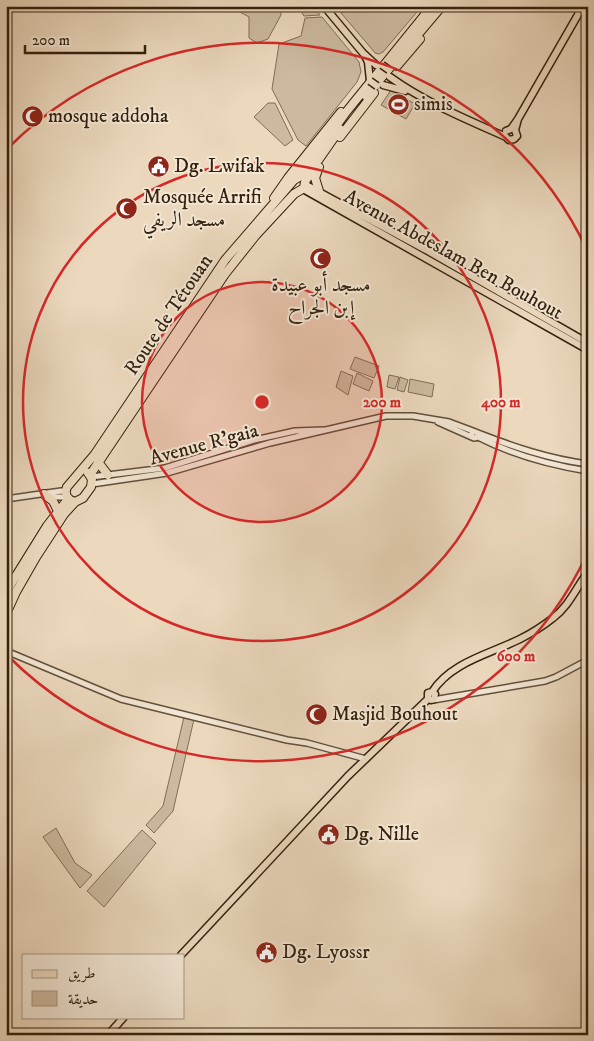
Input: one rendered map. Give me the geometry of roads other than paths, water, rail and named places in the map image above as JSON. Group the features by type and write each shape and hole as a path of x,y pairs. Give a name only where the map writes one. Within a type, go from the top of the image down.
{"highway":[{"path":"379,65 428,6"},
{"name":"Route de Tétouan","path":"6,614 16,592 64,514 75,476 81,472 96,454 225,260 256,224 300,184 321,146 432,6"},
{"name":"Route de Tétouan","path":"69,497 81,499 98,462 224,274 300,184 349,117 442,6"},
{"path":"389,74 448,6"},
{"path":"256,224 288,178 369,76"},
{"path":"317,162 327,153 380,86"},
{"path":"304,159 321,146"},
{"path":"319,191 315,181 316,174 327,153"},
{"path":"98,462 108,475"},
{"path":"81,472 86,472 91,479"},
{"path":"46,494 53,501 58,511"},
{"name":"Route de Tétouan","path":"6,594 58,511 69,497"}],"main road":[{"path":"324,6 363,53 411,93 464,120 490,130 510,132 583,6"},
{"path":"363,53 369,76 380,86 411,93"},
{"path":"369,76 379,65"},
{"path":"380,86 389,74"},
{"name":"Avenue Abdeslam Ben Bouhout","path":"300,184 319,191 588,343"},
{"name":"Avenue Abdeslam Ben Bouhout","path":"300,184 588,350"},
{"path":"182,954 322,804 432,696 439,682 449,673 520,639 553,618 561,612 588,572"},
{"path":"108,1035 123,1018"}],"street":[{"name":"Avenue R'gaia","path":"91,479 167,473 270,443 386,416 414,416 437,421 558,460 588,464"},
{"name":"Avenue R'gaia","path":"91,479 165,468 254,440 295,431 324,430"},
{"name":"Avenue R'gaia","path":"475,434 527,456 588,471"},
{"path":"6,499 61,491 69,497"},
{"path":"6,651 122,699 348,753 366,759"},
{"path":"432,696 453,698 545,681 588,660"}],"place":[{"name":"simis","path":"398,104"},
{"name":"mosque addoha","path":"32,116"},
{"name":"Dg. Lwifak","path":"158,166"},
{"name":"Mosquée Arrifi مسجد الريفي","path":"127,208"},
{"name":"مسجد أبو عبيدة إبن الجراح","path":"321,259"},
{"name":"Masjid Bouhout","path":"316,714"},
{"name":"Dg. Nille","path":"328,834"},
{"name":"Dg. Lyossr","path":"266,952"}]}
